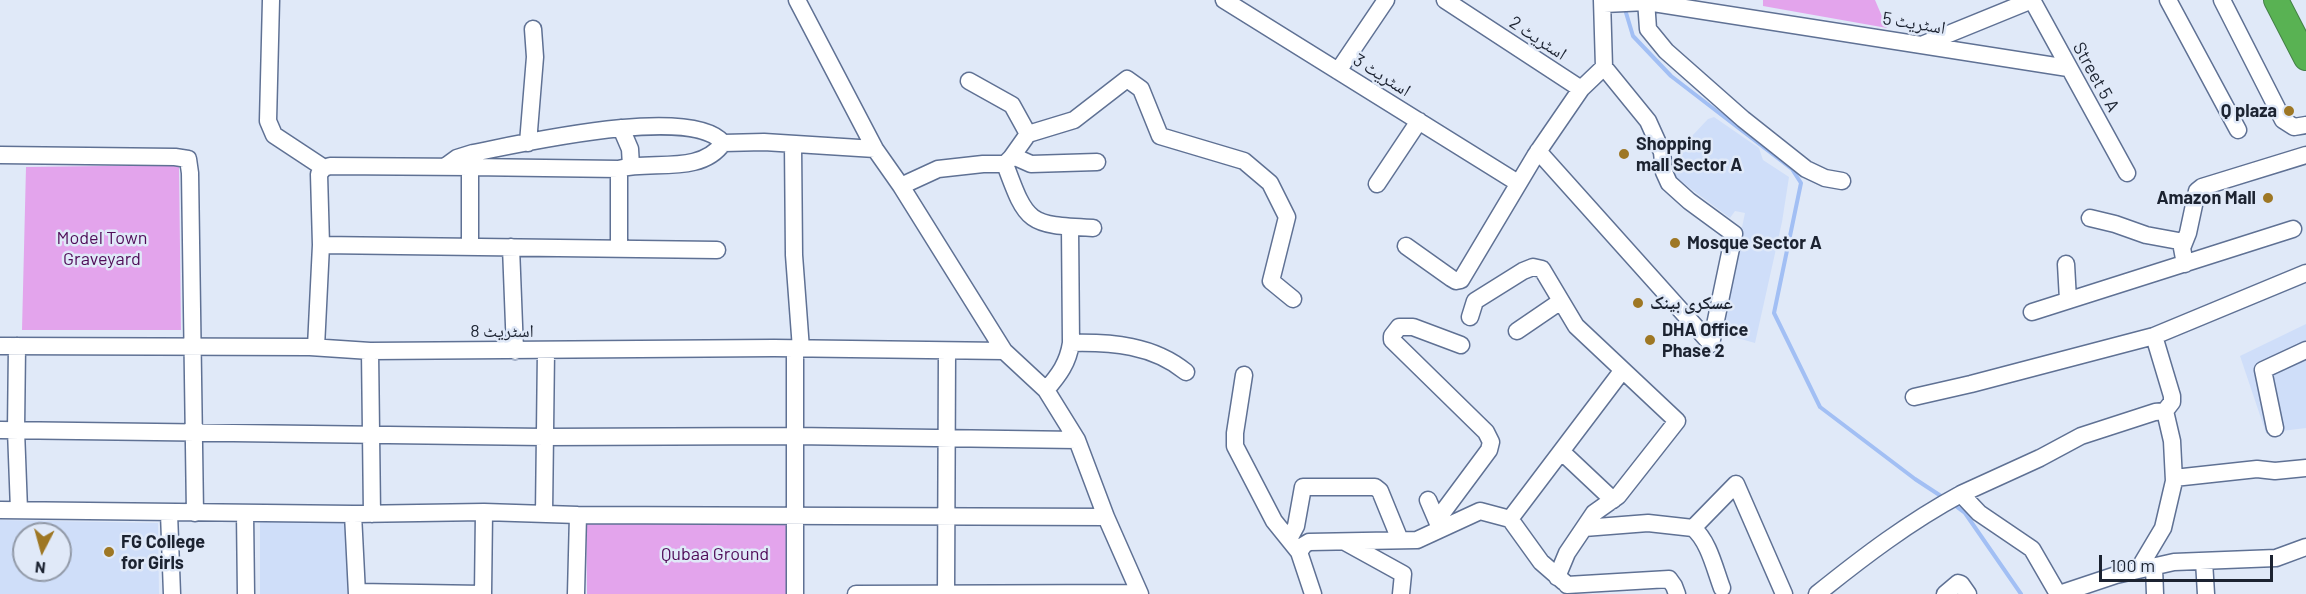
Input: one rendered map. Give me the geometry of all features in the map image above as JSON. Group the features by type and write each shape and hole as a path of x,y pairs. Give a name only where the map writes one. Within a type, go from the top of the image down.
{"highway":[{"path":"2276,0 2302,47"}],"street":[{"path":"271,0 268,121 274,135 324,168 662,166 692,162 717,152 723,143"},
{"path":"797,0 875,149 901,186 1004,351 1046,390 1077,440 1106,517 1140,593 856,594"},
{"name":"اسٹریٹ 3","path":"1224,0 1518,183"},
{"path":"1338,71 1386,0"},
{"name":"اسٹریٹ 2","path":"1445,0 1581,88"},
{"path":"1923,45 2032,0"},
{"name":"Street 5 A","path":"2032,0 2127,173"},
{"path":"2168,0 2238,130"},
{"path":"2222,0 2283,120 2294,127 2306,125"},
{"path":"1643,2 1648,29 1666,51 1743,119 1806,169 1825,178 1842,181"},
{"name":"اسٹریٹ 5","path":"1606,3 1643,2 2068,68"},
{"path":"1538,151 1711,344 1734,234 1689,201 1669,183 1664,172 1662,152 1648,122 1604,67 1606,3"},
{"path":"528,142 535,57 533,29"},
{"path":"1406,246 1456,281 1461,280 1538,151 1581,88 1604,67"},
{"path":"1093,228 1047,224 1033,219 1018,200 1009,160 1028,134 1074,120 1127,79 1141,89 1160,136 1244,160 1270,183 1287,217 1270,281 1293,299"},
{"path":"969,81 1012,105 1028,134"},
{"path":"1377,184 1419,121"},
{"path":"446,166 457,158 473,153 528,142 621,128 664,126 698,129 717,137 723,143 764,142 875,149"},
{"path":"620,247 625,167 630,149 621,128"},
{"path":"793,144 798,349 794,436 795,594"},
{"path":"0,155 188,159 195,513"},
{"path":"2185,264 2182,248 2197,191 2306,155"},
{"path":"901,186 938,169 1009,160 1031,164 1097,162"},
{"path":"470,167 470,246"},
{"path":"316,347 321,245 319,174 324,168"},
{"path":"2090,218 2146,235 2184,242"},
{"path":"1046,390 1063,369 1069,357 1071,343 1070,227"},
{"path":"2032,312 2294,229"},
{"path":"321,245 717,250"},
{"path":"511,247 515,351"},
{"path":"2066,264 2068,300"},
{"path":"1470,317 1475,301 1523,270 1533,267 1542,269 1576,326 1677,422 1618,496 1594,513 1567,553 1567,585"},
{"path":"1914,397 2154,336 2306,273"},
{"path":"1517,330 1561,301"},
{"path":"1439,524 1490,450 1491,442 1486,432 1392,340 1392,336 1399,327 1413,327 1461,345"},
{"path":"1817,594 1863,557 1952,499 2040,458 2080,436 2164,411 2172,402 2172,396 2154,336"},
{"path":"1071,343 1099,342 1151,351 1172,360 1186,372"},
{"path":"8,346 8,430 19,510"},
{"name":"اسٹریٹ 8","path":"8,346 316,347 370,351 798,349 1004,351"},
{"path":"544,514 546,350"},
{"path":"2275,428 2263,370 2306,350"},
{"path":"370,351 372,514"},
{"path":"946,594 947,352"},
{"path":"1510,519 1622,371"},
{"path":"1244,375 1235,446 1274,521 1294,545 1313,594"},
{"path":"2155,594 2146,568 2163,528 2174,478 2172,441 2164,411"},
{"path":"8,430 544,437 794,436 1077,440"},
{"path":"1562,452 1612,500"},
{"path":"2174,478 2306,468"},
{"path":"1693,528 1736,484 1784,594"},
{"path":"1294,545 1303,487 1375,487 1380,491 1400,540"},
{"path":"1952,499 1979,513 2032,549 2059,594 2116,575 2174,562 2276,558 2306,547"},
{"path":"1428,500 1439,524"},
{"path":"0,510 168,513 1106,517"},
{"path":"1294,545 1304,545 1309,542 1417,540 1439,524 1480,511 1510,519 1541,562 1567,585 1669,579 1677,594"},
{"path":"168,513 172,594"},
{"path":"245,513 246,594"},
{"path":"354,514 357,593 483,594 484,513"},
{"path":"576,594 578,515"},
{"path":"1584,528 1648,523 1693,528 1707,549 1722,588"},
{"path":"1344,541 1402,574 1401,594"},
{"path":"2204,561 2206,594"},
{"path":"1945,594 1958,583 1968,594"}],"shaded area":[{"path":"1714,117 1759,148 1763,160 1789,177 1782,222 1755,343 1720,333 1745,213 1735,211 1730,218 1675,177 1672,166 1676,153 1708,119"},
{"path":"2306,324 2306,428 2266,433 2240,356"},
{"path":"260,519 351,519 351,594 260,594"},
{"name":"FG College for Girls","path":"0,520 158,523 159,594 0,594"}],"green space":[{"path":"1763,0 1875,0 1887,28 1763,6"},
{"name":"Model Town Graveyard","path":"179,165 181,330 22,330 26,167"},
{"name":"Qubaa Ground","path":"789,513 790,594 587,594 586,515"}],"waterway":[{"path":"1624,6 1633,36 1671,76 1792,169 1801,183 1774,313 1820,407 1915,479 1944,498"},
{"path":"1953,504 1965,513 2021,594"}],"place":[{"name":"Q plaza","path":"2289,111"},
{"name":"Shopping mall Sector A","path":"1624,154"},
{"name":"Amazon Mall","path":"2268,198"},
{"name":"Mosque Sector A","path":"1675,243"},
{"name":"عسکری بینک","path":"1638,303"},
{"name":"DHA Office Phase 2","path":"1650,340"},
{"name":"FG College for Girls","path":"109,552"}]}
